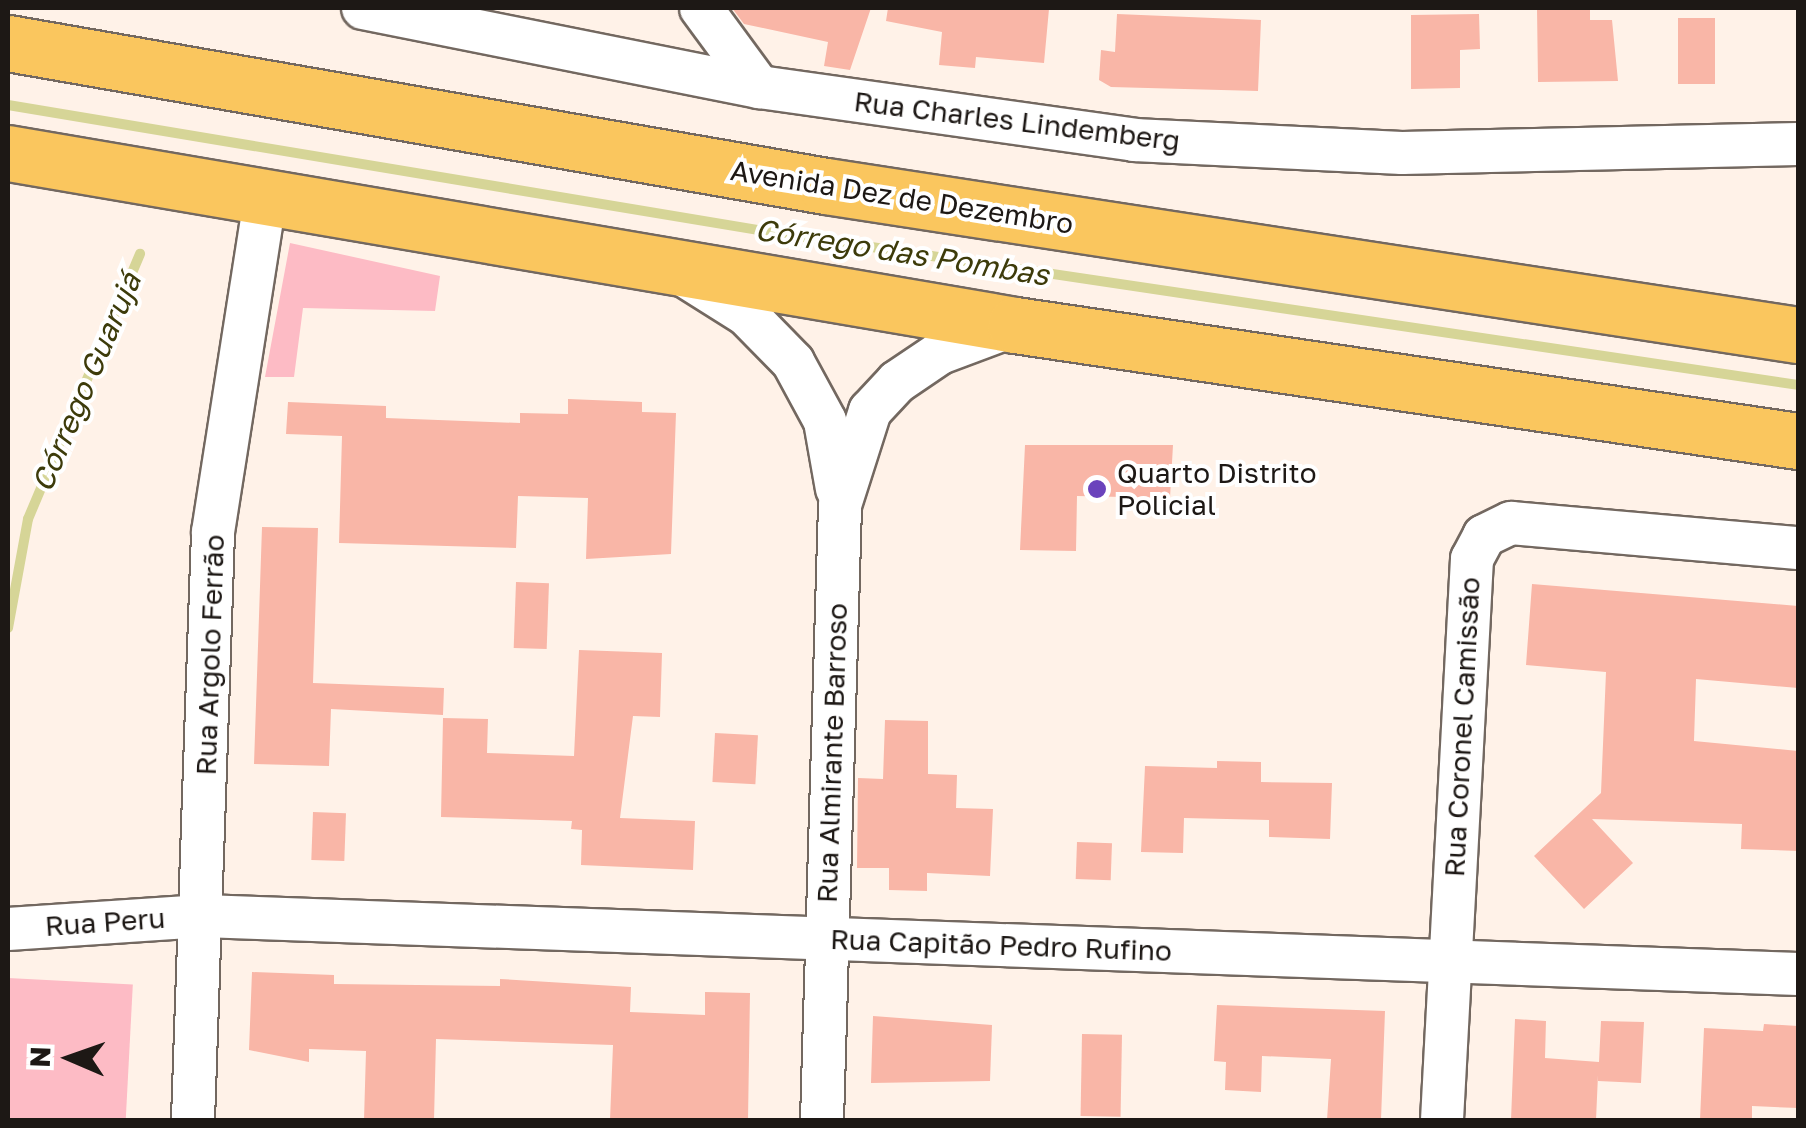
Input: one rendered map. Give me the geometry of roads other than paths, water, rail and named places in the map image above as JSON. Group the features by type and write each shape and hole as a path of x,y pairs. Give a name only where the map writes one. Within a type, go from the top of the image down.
{"highway":[{"name":"Avenida Dez de Dezembro","path":"8,42 826,186 1798,335"},
{"path":"8,153 266,193 1016,325 1798,441"}],"street":[{"name":"Rua Charles Lindemberg","path":"363,8 759,87 1134,140 1402,153 1798,144"},
{"path":"701,8 759,87"},
{"name":"Rua Argolo Ferrão","path":"193,1120 213,532 266,193"},
{"name":"Rua Almirante Barroso","path":"665,264 747,315 794,362 825,421 840,504 822,1120"},
{"name":"Rua Almirante Barroso","path":"840,504 870,412 897,382 940,353 1016,325"},
{"name":"Rua Coronel Camissão","path":"1442,1120 1472,560 1484,536 1511,522 1798,548"},
{"name":"Rua Peru","path":"8,928 202,916"},
{"name":"Rua Capitão Pedro Rufino","path":"202,916 1798,974"}],"waterway":[{"name":"Córrego das Pombas","path":"8,105 764,231 1798,385"},
{"name":"Córrego Guarujá","path":"8,628 28,519 140,254"}],"place":[{"name":"Quarto Distrito Policial","path":"1097,489"}]}
